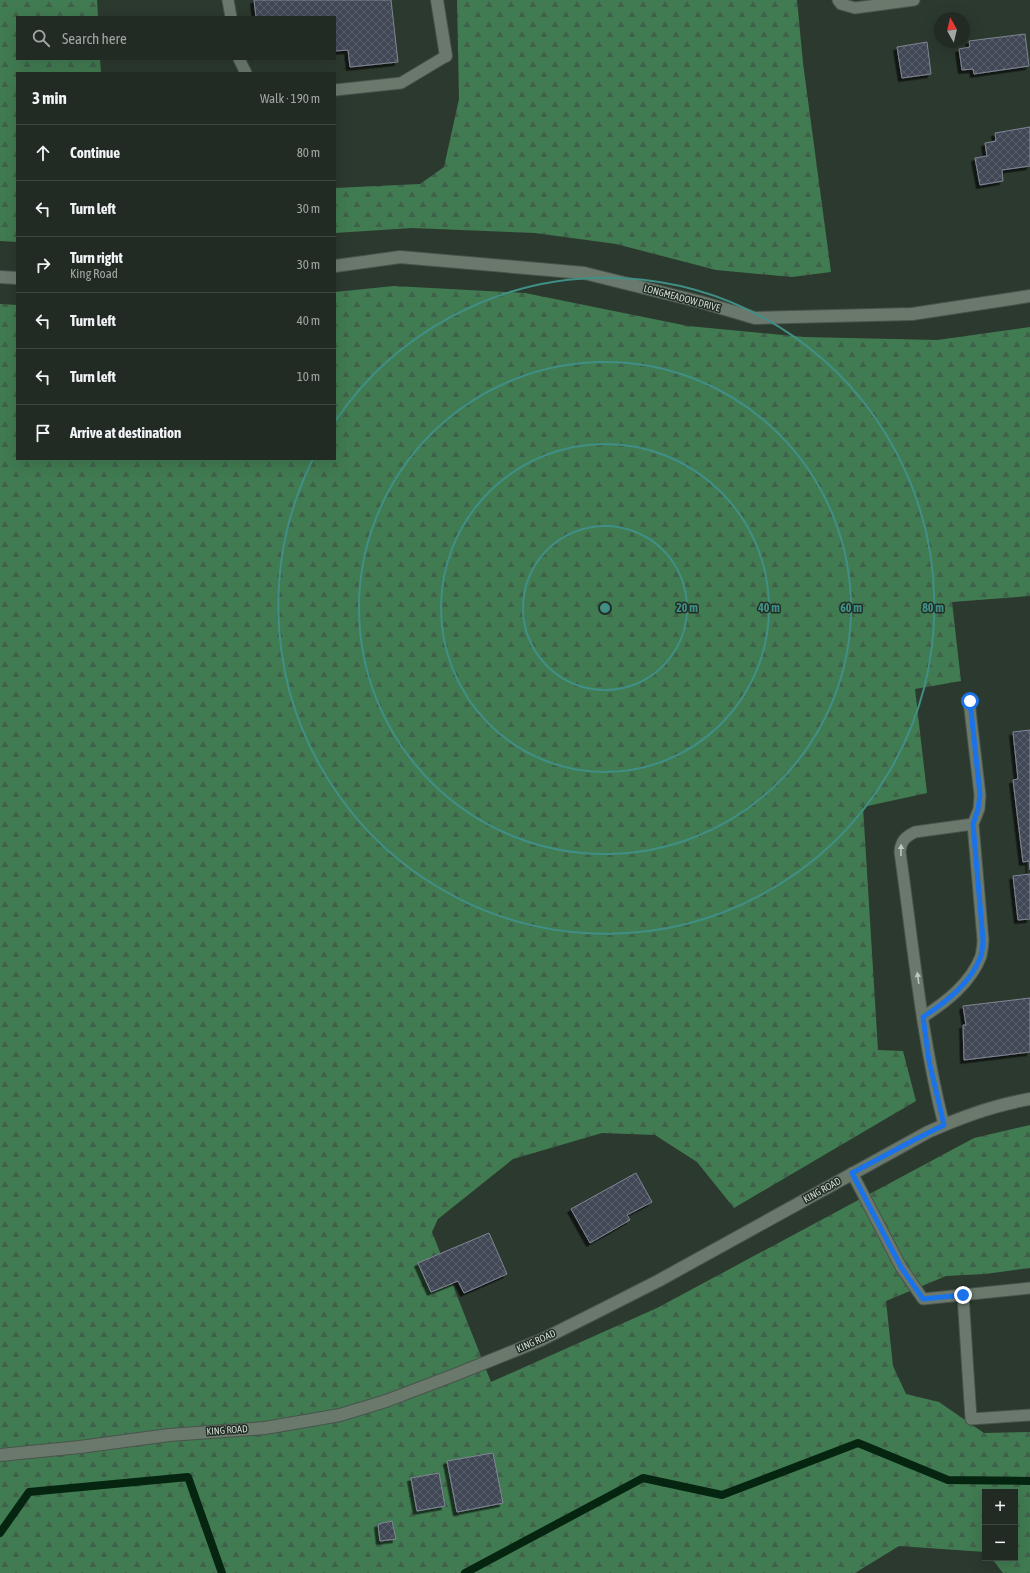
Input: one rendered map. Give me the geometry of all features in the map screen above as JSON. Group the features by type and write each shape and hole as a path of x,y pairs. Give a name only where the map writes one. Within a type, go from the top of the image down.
{"street":[{"path":"437,0 446,56"},
{"name":"LONGMEADOW DRIVE","path":"336,266 400,257 584,273 701,302 755,318 912,314 1030,296"},
{"path":"0,277 16,278"},
{"name":"KING ROAD","path":"0,1455 80,1447 176,1434 265,1428 315,1420 379,1404 547,1337 658,1281 852,1173 944,1125 982,1110 1030,1099"}],"lane":[{"path":"228,0 231,16"},
{"path":"838,0 841,4 855,8 914,0"},
{"path":"336,90 401,83 446,56"},
{"path":"240,60 246,72"},
{"path":"923,1017 952,996 968,978 981,956 983,940 973,824 978,809 980,795 970,701"},
{"path":"944,1125 929,1061 901,860 901,843 907,836 915,832 973,824"},
{"path":"852,1173 901,1267 923,1299 1030,1288"},
{"path":"963,1295 971,1419 1030,1415"}],"green space":[{"path":"0,0 97,0 98,16 16,16 16,60 100,60 101,72 16,72 16,242 0,241"},
{"path":"457,0 797,0 803,63 831,272 792,277 716,270 616,244 535,233 412,228 336,233 336,188 420,184 444,167 459,99"},
{"path":"394,286 525,293 688,326 804,337 937,340 1030,327 1030,596 952,602 961,681 915,689 927,793 863,807 878,1050 903,1051 916,1101 734,1208 697,1162 655,1135 602,1133 513,1159 438,1219 432,1232 491,1382 657,1308 974,1138 1030,1125 1030,1268 985,1274 946,1276 886,1301 893,1366 906,1394 939,1402 984,1433 1030,1432 1030,1573 1003,1573 993,1561 1018,1561 1018,1489 982,1489 982,1552 899,1546 855,1573 0,1573 0,304 16,305 16,460 336,460 336,292"}],"building":[{"path":"254,0 391,0 398,62 350,67 348,50 336,51 336,16 256,16"},
{"path":"1025,34 1029,66 974,74 973,69 962,70 959,49 970,48 970,41"},
{"path":"927,42 931,74 902,78 897,47"},
{"path":"1030,127 1030,166 1002,170 1003,181 980,185 975,158 987,156 985,143 996,141 995,133"},
{"path":"1030,730 1030,870 1029,861 1023,862 1013,780 1018,779 1013,732"},
{"path":"1030,874 1030,919 1018,920 1013,876"},
{"path":"1030,998 1030,1052 964,1060 963,1025 966,1025 963,1006"},
{"path":"636,1173 652,1202 627,1215 630,1220 590,1243 571,1209"},
{"path":"489,1233 507,1274 464,1293 458,1281 431,1292 418,1263"},
{"path":"493,1453 503,1503 457,1512 447,1461"},
{"path":"439,1473 445,1506 417,1511 411,1478"},
{"path":"392,1521 396,1539 380,1541 378,1524"}],"waterway":[{"path":"465,1573 643,1478 722,1495 858,1443 948,1480 1030,1481"},
{"path":"0,1533 29,1492 188,1477 222,1573"}],"route":[{"path":"963,1295 923,1299 901,1267 852,1173 944,1125 929,1061 923,1017 940,1006 964,983 981,956 983,940 979,873 973,824 980,802 980,795 970,701"}]}
